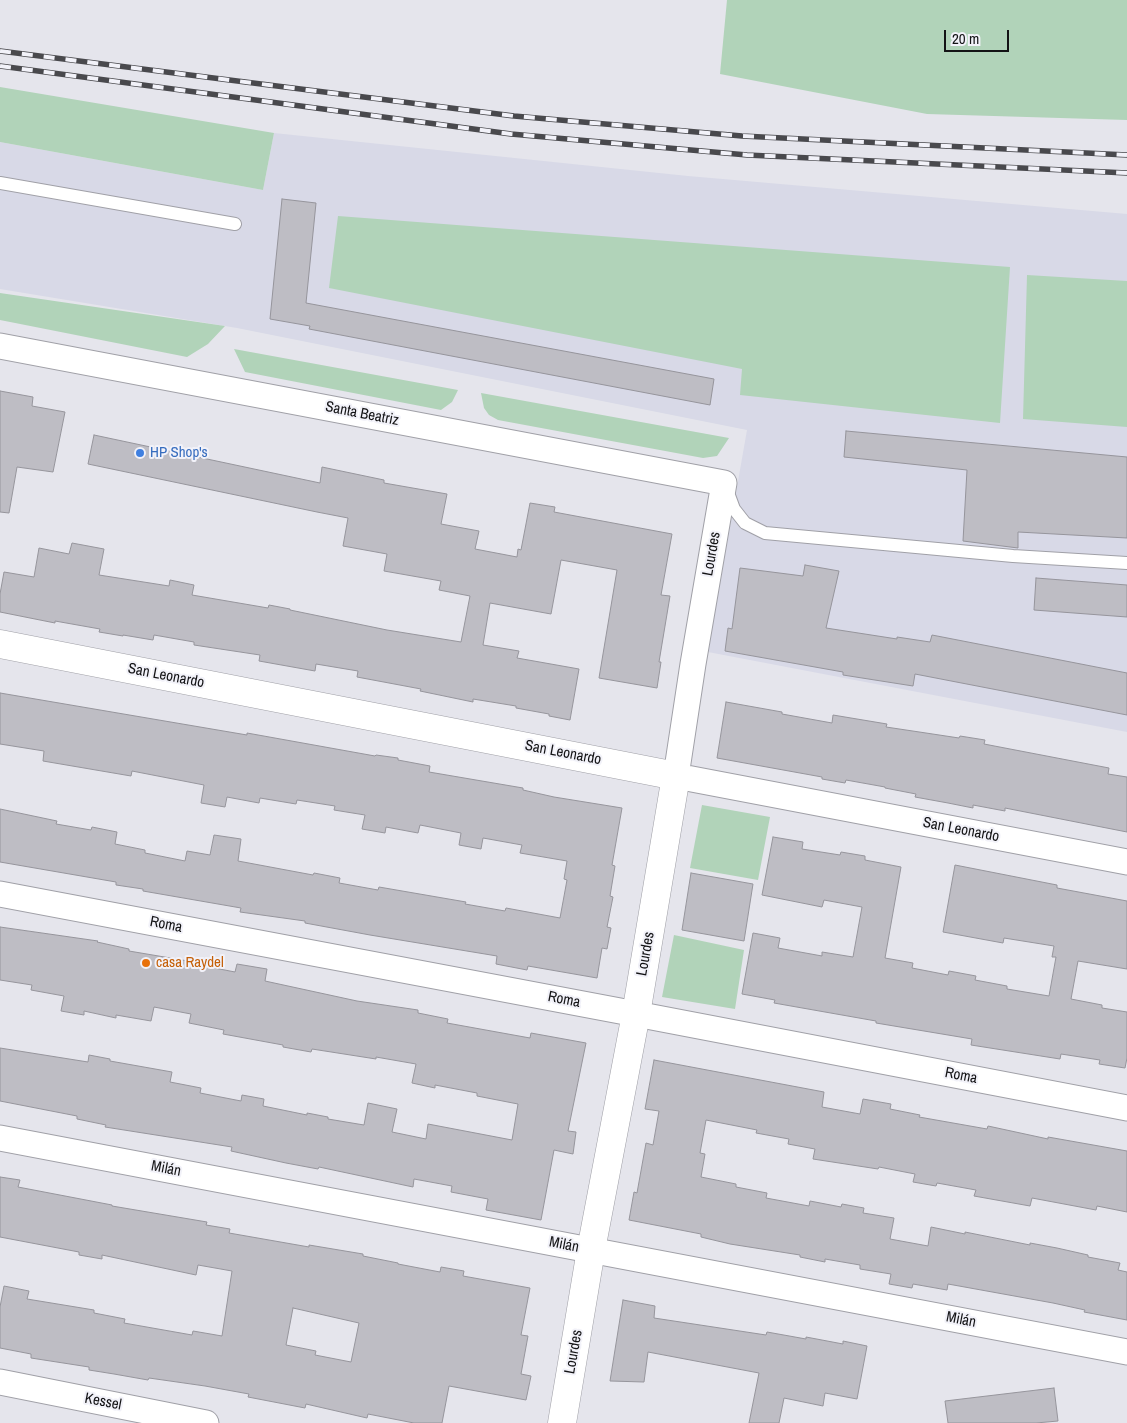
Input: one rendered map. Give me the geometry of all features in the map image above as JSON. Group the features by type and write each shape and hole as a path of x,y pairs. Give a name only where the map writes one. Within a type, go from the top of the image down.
{"street":[{"name":"Santa Beatriz","path":"0,346 724,483"},
{"name":"Lourdes","path":"562,1423 591,1250 636,1014 724,483"},
{"name":"San Leonardo","path":"0,644 1127,862"},
{"name":"Roma","path":"0,894 1127,1108"},
{"name":"Milán","path":"0,1138 1127,1352"},
{"name":"Kessel","path":"0,1382 206,1423"}],"lane":[{"path":"0,183 235,224"},
{"path":"724,483 734,509 745,523 765,533 1013,556 1127,564"}],"shaded area":[{"path":"274,133 688,176 1127,214 1127,732 708,652 747,430 237,328 0,289 0,142 263,190"}],"green space":[{"path":"727,0 1127,0 1127,120 927,114 720,74"},
{"path":"0,87 274,133 263,190 0,142"},
{"path":"338,216 1010,267 1000,423 740,395 742,369 329,288"},
{"path":"1027,275 1127,281 1127,427 1023,419"},
{"path":"0,293 225,326 208,344 187,357 0,320"},
{"path":"234,349 458,390 452,402 441,410 245,372"},
{"path":"481,393 729,438 717,456 703,458 498,420 489,415 484,408"},
{"path":"702,805 770,817 758,880 690,868"},
{"path":"674,935 744,950 735,1009 662,997"}],"building":[{"path":"282,199 316,203 306,303 714,379 710,405 309,329 310,326 270,319"},
{"path":"0,391 33,397 32,406 65,412 53,472 17,467 9,513 0,512"},
{"path":"846,431 1127,457 1127,538 1018,532 1018,548 963,541 967,470 844,457"},
{"path":"94,435 320,483 322,467 384,480 384,483 447,494 441,524 479,531 475,549 517,557 518,549 521,550 530,503 555,507 554,512 672,534 661,595 670,596 659,662 661,662 657,688 599,678 617,570 561,560 551,614 490,603 483,645 519,651 517,658 579,669 570,720 516,708 516,706 473,699 473,702 420,691 421,689 357,677 358,671 316,664 315,671 259,661 260,655 194,645 194,642 154,635 153,640 123,636 99,632 100,629 55,621 55,623 0,612 0,594 4,572 34,577 39,548 69,554 72,543 104,549 99,575 169,586 170,580 194,585 192,595 268,608 269,605 387,630 461,642 470,596 439,590 441,581 384,571 387,554 343,546 348,518 88,464"},
{"path":"805,565 839,571 826,628 930,642 932,635 1127,673 1127,715 915,674 913,686 843,675 843,672 725,651 728,628 732,629 740,568 803,576"},
{"path":"1036,578 1127,585 1127,617 1034,610"},
{"path":"0,693 375,756 398,758 398,760 430,766 429,772 523,788 523,790 554,797 622,808 612,865 615,866 610,896 613,897 607,927 611,928 607,949 602,948 597,978 528,966 527,970 496,964 497,956 370,935 305,923 305,921 240,912 241,908 143,891 143,889 116,885 116,882 0,862 0,809 57,821 56,824 91,830 92,827 117,832 115,844 145,850 145,853 185,861 187,851 210,855 214,835 241,839 238,861 340,878 339,883 378,890 379,887 466,902 465,904 505,911 506,908 560,918 567,880 564,879 567,861 520,853 522,845 483,838 481,849 459,845 461,833 420,825 418,833 386,827 385,833 362,829 365,815 334,810 335,806 297,800 296,804 260,798 259,803 227,797 225,807 201,803 204,785 132,771 131,776 43,761 44,751 0,744"},
{"path":"726,702 832,723 833,715 887,724 886,727 985,740 984,744 1109,768 1108,774 1127,777 1127,832 1005,808 1005,811 973,805 973,808 915,797 916,794 885,787 846,780 845,783 717,758"},
{"path":"773,837 803,842 802,849 840,855 841,852 865,856 865,860 901,867 885,958 913,963 912,968 948,975 949,971 976,976 975,980 1007,986 1007,989 1049,996 1056,957 1052,957 1054,946 1004,938 1003,943 943,932 955,865 1057,885 1057,888 1127,901 1127,969 1078,961 1071,999 1102,1005 1102,1008 1127,1012 1127,1058 1125,1068 1099,1064 1100,1060 1061,1054 1060,1059 971,1045 972,1039 876,1023 876,1021 774,1003 775,1000 742,994 753,933 780,938 778,948 822,956 822,952 853,957 862,907 824,900 822,907 762,895"},
{"path":"691,873 753,884 744,941 682,930"},
{"path":"0,927 98,941 129,949 129,951 194,962 194,964 235,972 237,964 267,969 265,981 357,1001 418,1010 418,1013 448,1019 447,1023 530,1038 531,1033 586,1043 568,1131 576,1132 573,1154 554,1150 541,1220 486,1210 488,1199 451,1192 452,1186 414,1179 413,1187 231,1151 232,1147 105,1127 106,1125 77,1119 77,1116 0,1101 0,1048 88,1062 89,1055 110,1059 110,1061 172,1072 170,1082 201,1088 200,1093 241,1101 242,1095 264,1099 263,1106 364,1125 368,1103 397,1109 392,1132 426,1139 428,1124 512,1140 518,1104 477,1096 477,1093 435,1085 435,1088 412,1083 416,1064 312,1049 311,1052 223,1034 224,1030 189,1023 191,1014 154,1007 151,1021 116,1015 116,1018 84,1011 84,1015 61,1011 64,996 31,990 32,985 0,980"},
{"path":"654,1060 824,1092 822,1107 860,1114 863,1099 891,1104 890,1109 920,1115 919,1117 987,1129 988,1126 1048,1139 1048,1137 1127,1151 1127,1212 1097,1206 1096,1210 1032,1198 1030,1206 974,1196 976,1190 937,1183 936,1186 913,1182 915,1174 879,1167 878,1169 813,1159 815,1149 788,1144 789,1139 756,1133 757,1130 706,1120 700,1153 705,1154 701,1177 767,1193 766,1198 809,1206 810,1201 841,1207 842,1204 864,1208 863,1213 894,1218 890,1239 928,1246 931,1227 1057,1248 1088,1255 1088,1257 1120,1263 1118,1270 1127,1272 1127,1320 1084,1312 1085,1310 1053,1303 948,1284 947,1290 913,1284 912,1288 889,1284 891,1274 860,1269 860,1265 825,1259 825,1262 800,1257 800,1255 730,1244 701,1237 701,1234 629,1220 634,1192 637,1193 646,1143 653,1145 659,1111 645,1109"},
{"path":"0,1177 20,1180 18,1187 112,1206 207,1222 206,1225 230,1229 229,1233 363,1254 363,1256 440,1272 441,1267 464,1271 463,1276 530,1288 521,1335 528,1336 521,1374 531,1376 526,1400 449,1386 442,1423 414,1423 368,1414 367,1418 306,1404 305,1408 248,1397 249,1394 149,1378 148,1380 89,1370 89,1367 31,1358 31,1354 0,1348 0,1307 4,1286 29,1291 27,1299 94,1310 94,1313 125,1319 124,1323 192,1335 193,1331 222,1336 232,1271 198,1265 196,1275 102,1255 102,1259 79,1255 79,1252 0,1237","holes":["293,1308 359,1323 351,1362 315,1355 316,1351 286,1345"]},
{"path":"623,1300 655,1306 654,1318 766,1335 767,1332 843,1344 843,1341 867,1346 857,1399 825,1393 823,1406 784,1398 779,1423 749,1423 759,1373 648,1352 644,1382 610,1381"},
{"path":"1054,1388 1058,1421 1036,1423 948,1423 945,1401"}],"railway":[{"path":"0,51 514,116 742,136 1127,155"},
{"path":"0,66 511,134 747,155 1127,173"}],"place":[{"name":"HP Shop's","path":"140,453"},
{"name":"casa Raydel","path":"146,963"}]}
